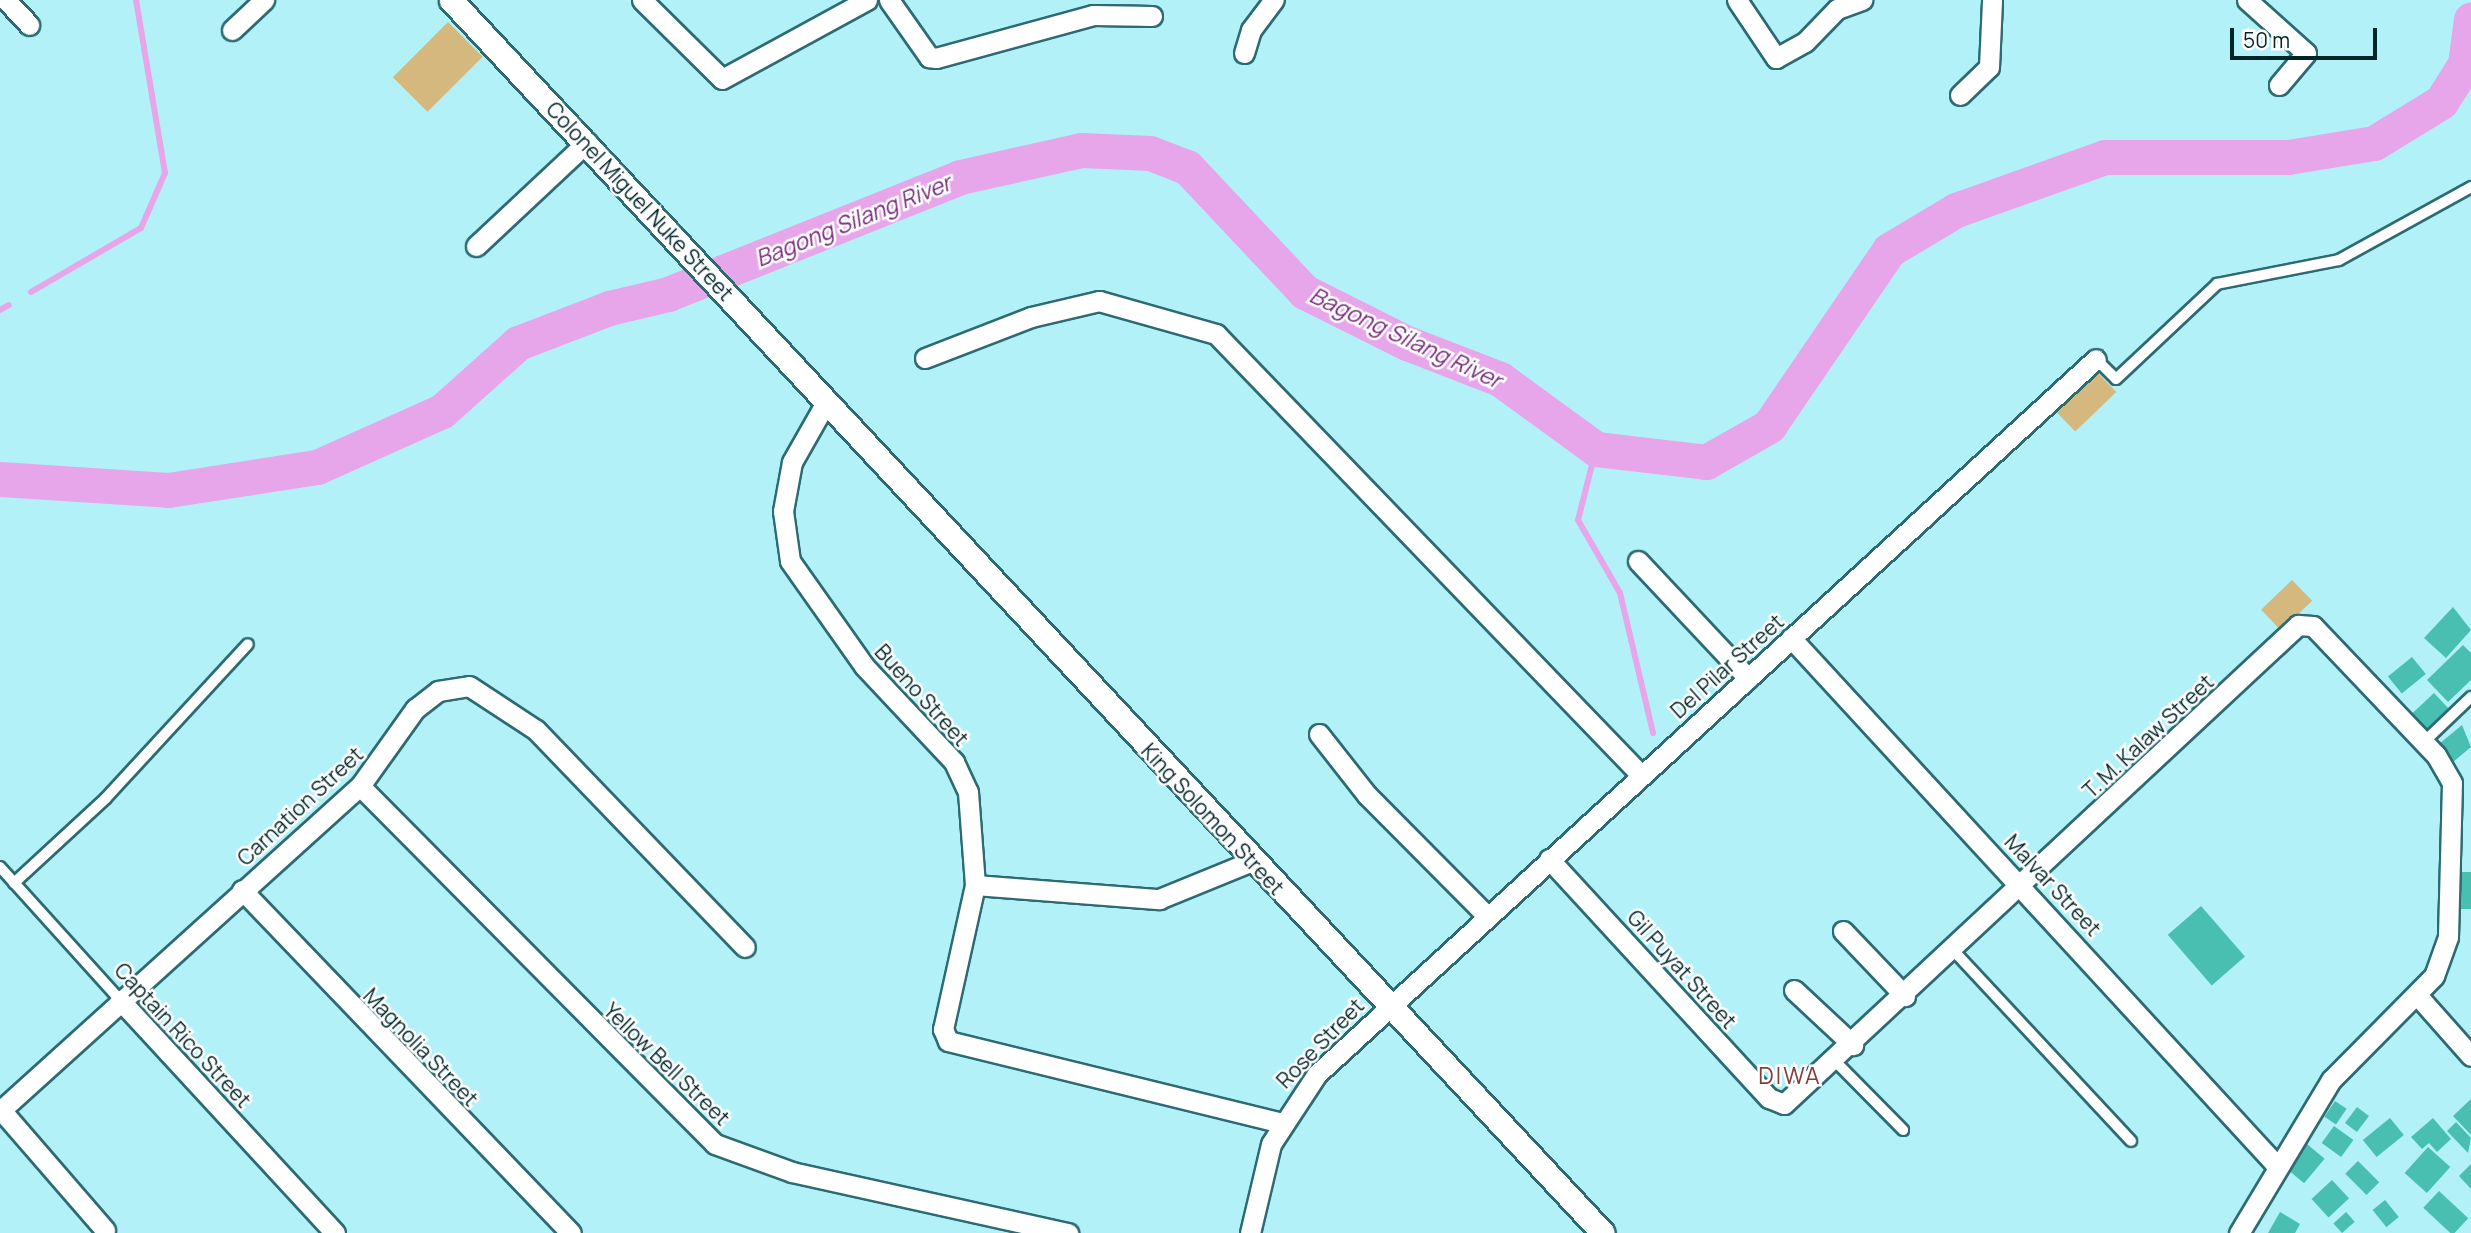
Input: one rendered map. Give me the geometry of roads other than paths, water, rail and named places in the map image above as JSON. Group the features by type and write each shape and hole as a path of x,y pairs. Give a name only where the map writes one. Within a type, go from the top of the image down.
{"street":[{"path":"6,0 29,25"},
{"path":"232,30 264,0"},
{"name":"Colonel Miguel Nuke Street","path":"452,0 656,216 825,404"},
{"path":"642,0 722,79 867,0"},
{"path":"889,0 929,57 936,58 1093,15 1152,16"},
{"path":"1244,52 1251,30 1273,0"},
{"path":"1737,0 1776,58 1805,42 1837,9 1862,0"},
{"path":"1960,96 1989,67 1992,0"},
{"path":"2247,0 2307,55 2280,85"},
{"path":"476,246 587,142"},
{"path":"925,358 1031,317 1099,301 1216,334 1641,775"},
{"name":"Del Pilar Street","path":"1388,1006 2096,359"},
{"name":"King Solomon Street","path":"825,404 1603,1233"},
{"name":"Bueno Street","path":"825,404 792,463 783,511 790,561 864,666 954,762 968,792 975,885 943,1029 948,1041 1281,1123"},
{"path":"1638,561 1748,678"},
{"name":"T. M. Kalaw Street","path":"1784,1104 1853,1045 2307,622 2424,742"},
{"name":"Malvar Street","path":"1791,638 2023,885 2277,1166"},
{"name":"Carnation Street","path":"1,1111 120,1000 360,786 415,709 438,691 469,686 537,730 745,947"},
{"path":"1319,734 1367,794 1487,916"},
{"path":"2239,1233 2331,1080 2417,995 2438,967 2448,937 2453,809 2448,775 2424,742"},
{"name":"Yellow Bell Street","path":"360,786 715,1144 792,1172 1068,1233"},
{"name":"Gil Puyat Street","path":"1549,859 1769,1098 1784,1104"},
{"path":"975,885 1159,899 1252,861"},
{"name":"Magnolia Street","path":"242,890 571,1233"},
{"path":"1843,930 1905,996"},
{"path":"1794,990 1853,1045"},
{"path":"2417,995 2471,1056"},
{"name":"Captain Rico Street","path":"120,1000 327,1230"},
{"name":"Rose Street","path":"1250,1233 1281,1123 1317,1074 1388,1006"},
{"path":"1,1111 105,1232"}],"lane":[{"path":"2096,359 2116,379 2217,284 2339,260 2471,187"},
{"path":"14,883 106,798 248,644"},
{"path":"2424,742 2471,697"},
{"name":"Captain Rico Street","path":"0,867 120,1000"},
{"path":"1953,950 2131,1140"},
{"path":"1835,1061 1903,1130"}],"waterway":[{"path":"31,292 141,228 165,173 136,0"},
{"name":"Bagong Silang River","path":"0,479 168,490 317,467 442,411 518,343 609,308 668,294 960,177 1082,150 1150,153 1187,167 1305,292 1407,343 1500,379 1596,449 1706,462 1769,426 1889,250 1956,210 2105,157 2288,157 2374,143 2441,102 2465,64 2471,19"},
{"path":"0,310 9,305"},
{"path":"1596,449 1578,520 1620,593 1653,733"}],"district":[{"name":"DIWA","path":"1790,1075"}]}
